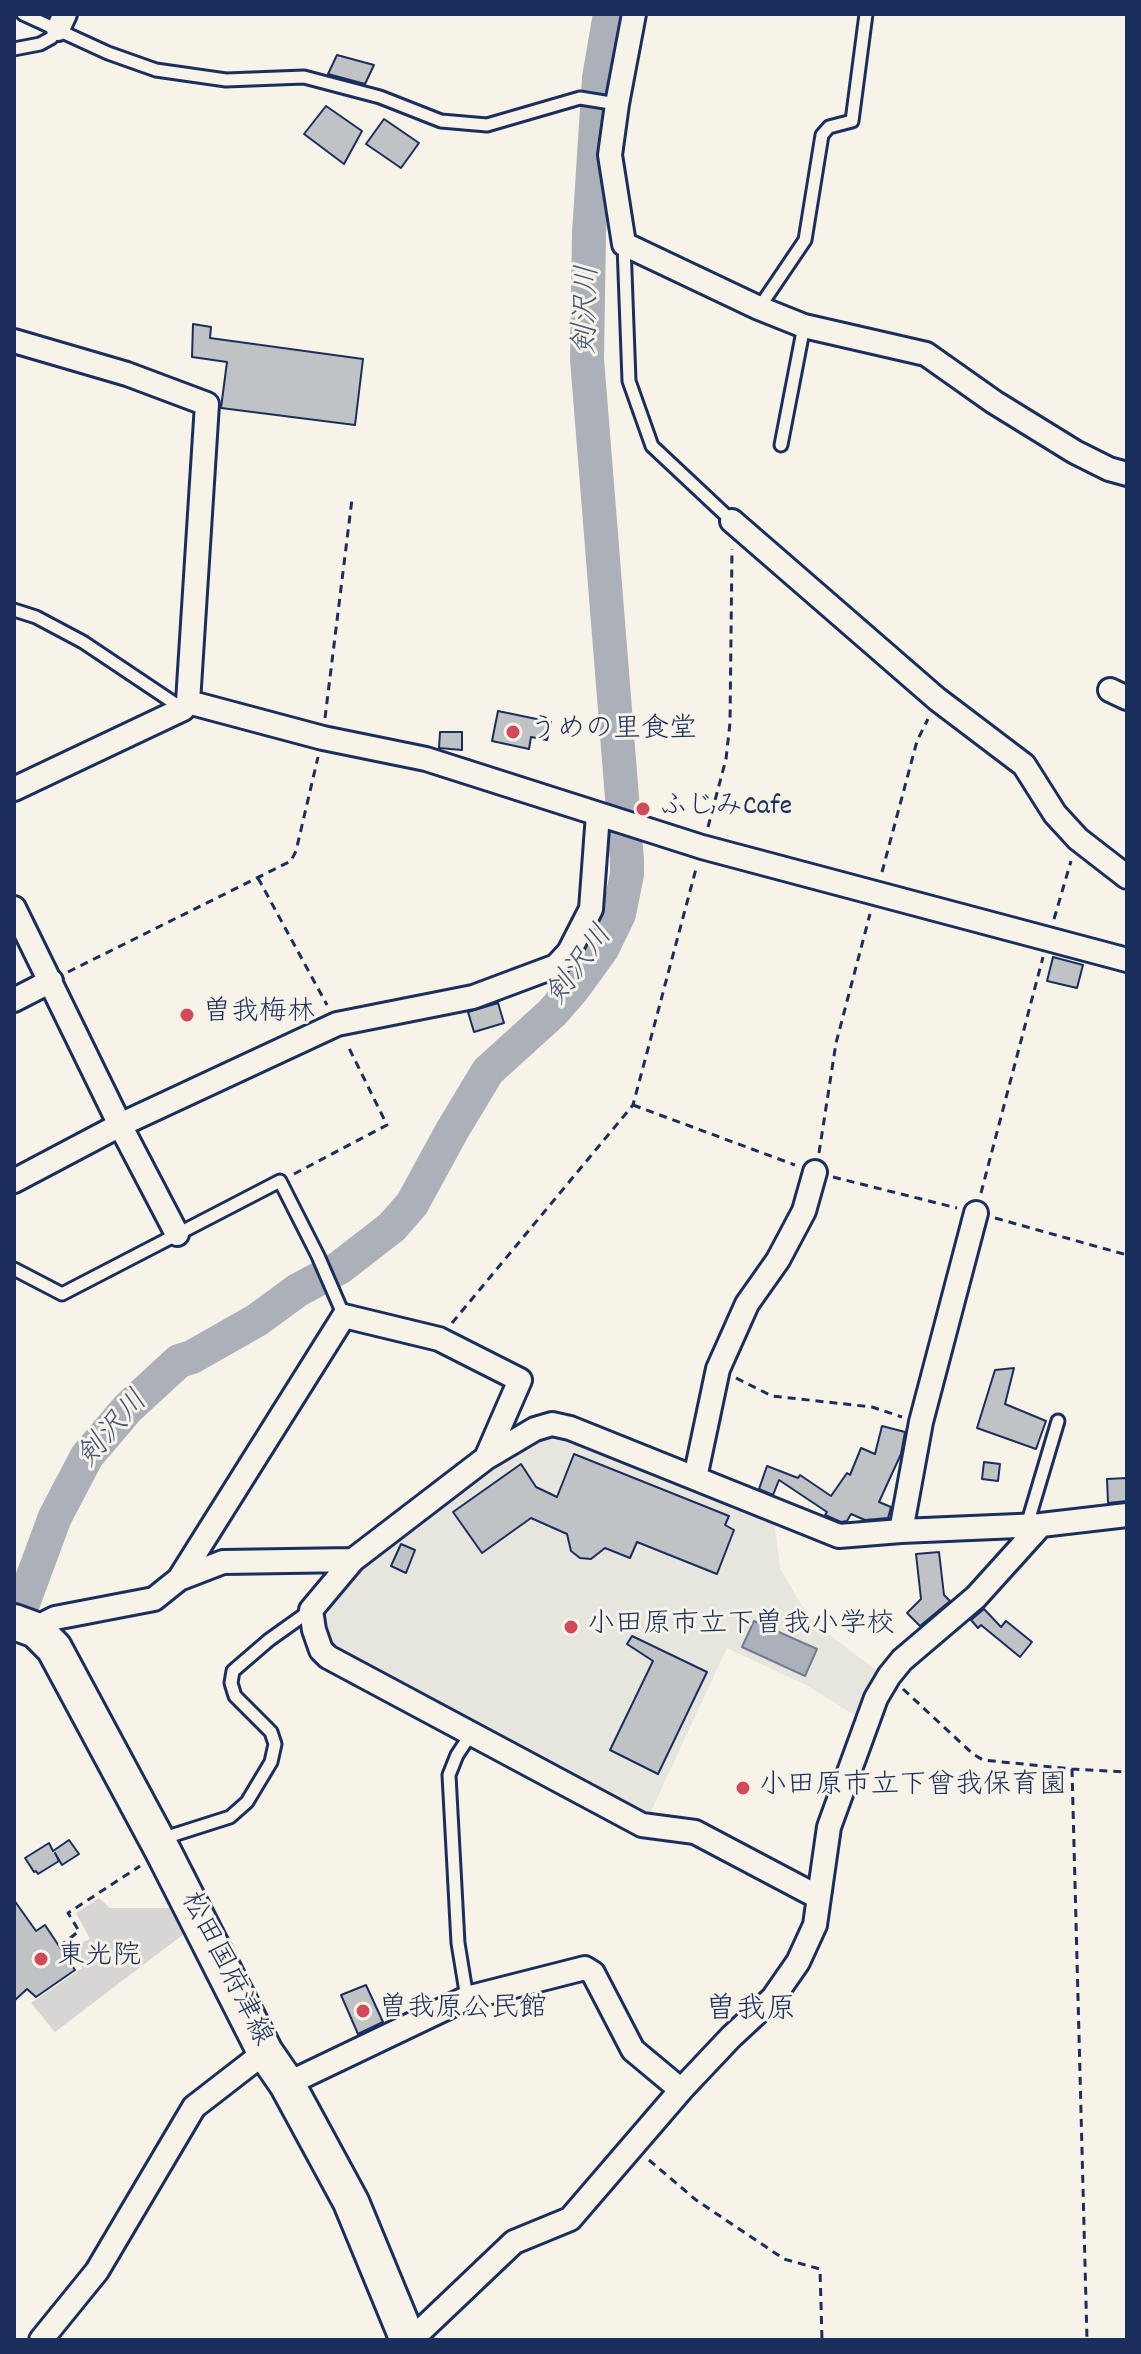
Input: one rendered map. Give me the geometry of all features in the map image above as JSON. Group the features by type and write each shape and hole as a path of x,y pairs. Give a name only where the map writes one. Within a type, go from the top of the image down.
{"main road":[{"name":"松田国府津線","path":"25,1626 54,1648 265,2052 287,2084 351,2202 410,2340"}],"street":[{"path":"634,14 610,155 624,244 804,326 926,354 994,402 1075,452 1109,469 1127,474"},
{"path":"14,341 127,374 207,404 186,706"},
{"path":"732,521 937,699 1024,765 1055,814 1078,839 1127,877"},
{"path":"14,789 186,706 426,759 702,847 1127,960"},
{"path":"14,1181 120,1125 337,1024 485,994 549,970 569,952 591,909 603,816"},
{"path":"14,908 177,1234"},
{"path":"14,1000 51,981"},
{"path":"695,1478 718,1369 747,1304 778,1260 804,1211 815,1172"},
{"path":"901,1531 921,1422 976,1213"},
{"path":"179,1579 344,1316 439,1339 520,1380 486,1458"},
{"path":"818,1897 695,1832 642,1825 328,1657 321,1650 311,1610 353,1560 486,1458 535,1429 552,1424 570,1428 839,1536 1034,1525 1127,1515"},
{"path":"410,2340 514,2242 570,2219 681,2090 773,1998 798,1962 815,1925 829,1827 876,1698 902,1660 976,1597 1034,1525"},
{"path":"25,1626 37,1627 55,1618 154,1599 179,1579 223,1562 353,1560"},
{"path":"287,2084 467,1998 585,1968 593,1973 633,2050 681,2090"},
{"path":"41,2340 97,2271 194,2107 265,2052"}],"lane":[{"path":"23,14 61,22 108,53 156,70 226,80 304,77 380,97 441,121 487,125 580,98 617,104"},
{"path":"759,308 805,240 822,135 829,127 852,121 866,14"},
{"path":"14,49 40,44 51,38 61,22"},
{"path":"624,244 629,381 652,446 732,521"},
{"path":"781,445 804,326"},
{"path":"14,610 36,617 83,642 186,706"},
{"path":"14,1269 62,1294 280,1181 344,1316"},
{"path":"1034,1525 1058,1421"},
{"path":"160,1846 230,1817 247,1802 271,1762 275,1744 271,1732 235,1696 231,1683 233,1671 311,1610"},
{"path":"467,1998 458,1943 449,1775 457,1755 471,1734"}],"path":[{"path":"51,981 294,857 323,738 352,499"},
{"path":"439,1339 633,1105 726,759 730,723 732,521"},
{"path":"815,1172 836,1043 917,741 937,699"},
{"path":"976,1213 1048,937 1078,839"},
{"path":"258,877 387,1125 280,1181"},
{"path":"633,1105 815,1172 1127,1255"},
{"path":"718,1369 772,1396 872,1407 921,1422"},
{"path":"889,1676 983,1760 1127,1772"},
{"path":"1072,1769 1087,2340"},
{"path":"59,1947 79,1931 68,1913 160,1846"},
{"path":"633,2145 696,2200 784,2259 820,2269 822,2340"}],"shaded area":[{"name":"小田原市立下曽我小学校","path":"559,1431 774,1520 780,1568 802,1606 835,1639 884,1676 861,1719 808,1686 727,1648 652,1809 653,1820 327,1645 322,1609 355,1566 514,1447"},
{"path":"754,1621 817,1649 805,1676 742,1647"},
{"path":"99,1898 110,1908 168,1908 179,1898 193,1927 55,2032 31,2003 82,1968 68,1949 90,1939 76,1913"}],"building":[{"path":"337,55 374,65 365,84 328,74"},
{"path":"326,106 362,131 344,164 304,134"},
{"path":"384,119 419,143 401,168 366,144"},
{"path":"193,324 211,327 210,338 363,359 355,425 221,408 227,362 192,357"},
{"name":"うめの里食堂","path":"498,711 551,722 547,740 531,737 529,749 492,741"},
{"path":"440,732 462,732 462,750 439,748"},
{"path":"1053,957 1083,965 1077,988 1047,981"},
{"path":"498,1003 504,1023 474,1032 468,1012"},
{"path":"1014,1368 1005,1404 1046,1421 1036,1449 977,1428 995,1370"},
{"path":"882,1426 905,1432 901,1454 879,1502 891,1507 888,1518 865,1520 851,1514 847,1521 841,1522 825,1515 827,1512 779,1480 773,1495 759,1489 767,1466 798,1478 800,1475 831,1496 847,1473 850,1475 861,1448 875,1454"},
{"path":"574,1454 729,1516 725,1525 734,1530 717,1574 637,1542 630,1558 605,1548 591,1559 580,1558 571,1551 567,1534 531,1518 482,1553 453,1512 521,1464 536,1487 557,1497"},
{"path":"984,1462 1000,1464 998,1481 982,1479"},
{"path":"1127,1478 1127,1501 1108,1503 1107,1479"},
{"path":"401,1544 415,1550 406,1573 391,1566"},
{"path":"939,1552 944,1595 950,1601 920,1626 907,1613 921,1599 916,1554"},
{"path":"984,1609 1001,1627 1006,1621 1032,1642 1020,1657 971,1620"},
{"path":"632,1636 707,1672 658,1774 610,1750 653,1661 627,1644"},
{"path":"69,1840 79,1854 62,1865 55,1853 59,1861 38,1874 25,1858 49,1843 53,1851"},
{"name":"東光院","path":"14,1900 36,1931 45,1925 75,1970 36,1997 27,1989 14,2001"},
{"name":"曽我原公民館","path":"366,1985 383,2022 358,2034 341,1995"}],"waterway":[{"name":"剣沢川","path":"22,1606 55,1517 87,1456 128,1408 179,1361 192,1357 257,1320 298,1290 339,1268 392,1227 412,1204 488,1071 552,1013 573,989 602,949 619,914 627,860 587,359 589,233 599,78 610,14"}],"place":[{"name":"うめの里食堂","path":"513,732"},
{"name":"ふじみCafe","path":"643,809"},
{"name":"曽我梅林","path":"187,1015"},
{"name":"小田原市立下曽我小学校","path":"571,1627"},
{"name":"小田原市立下曾我保育園","path":"743,1788"},
{"name":"東光院","path":"41,1959"},
{"name":"曽我原公民館","path":"363,2011"}],"district":[{"name":"曽我原","path":"751,2013"}]}
